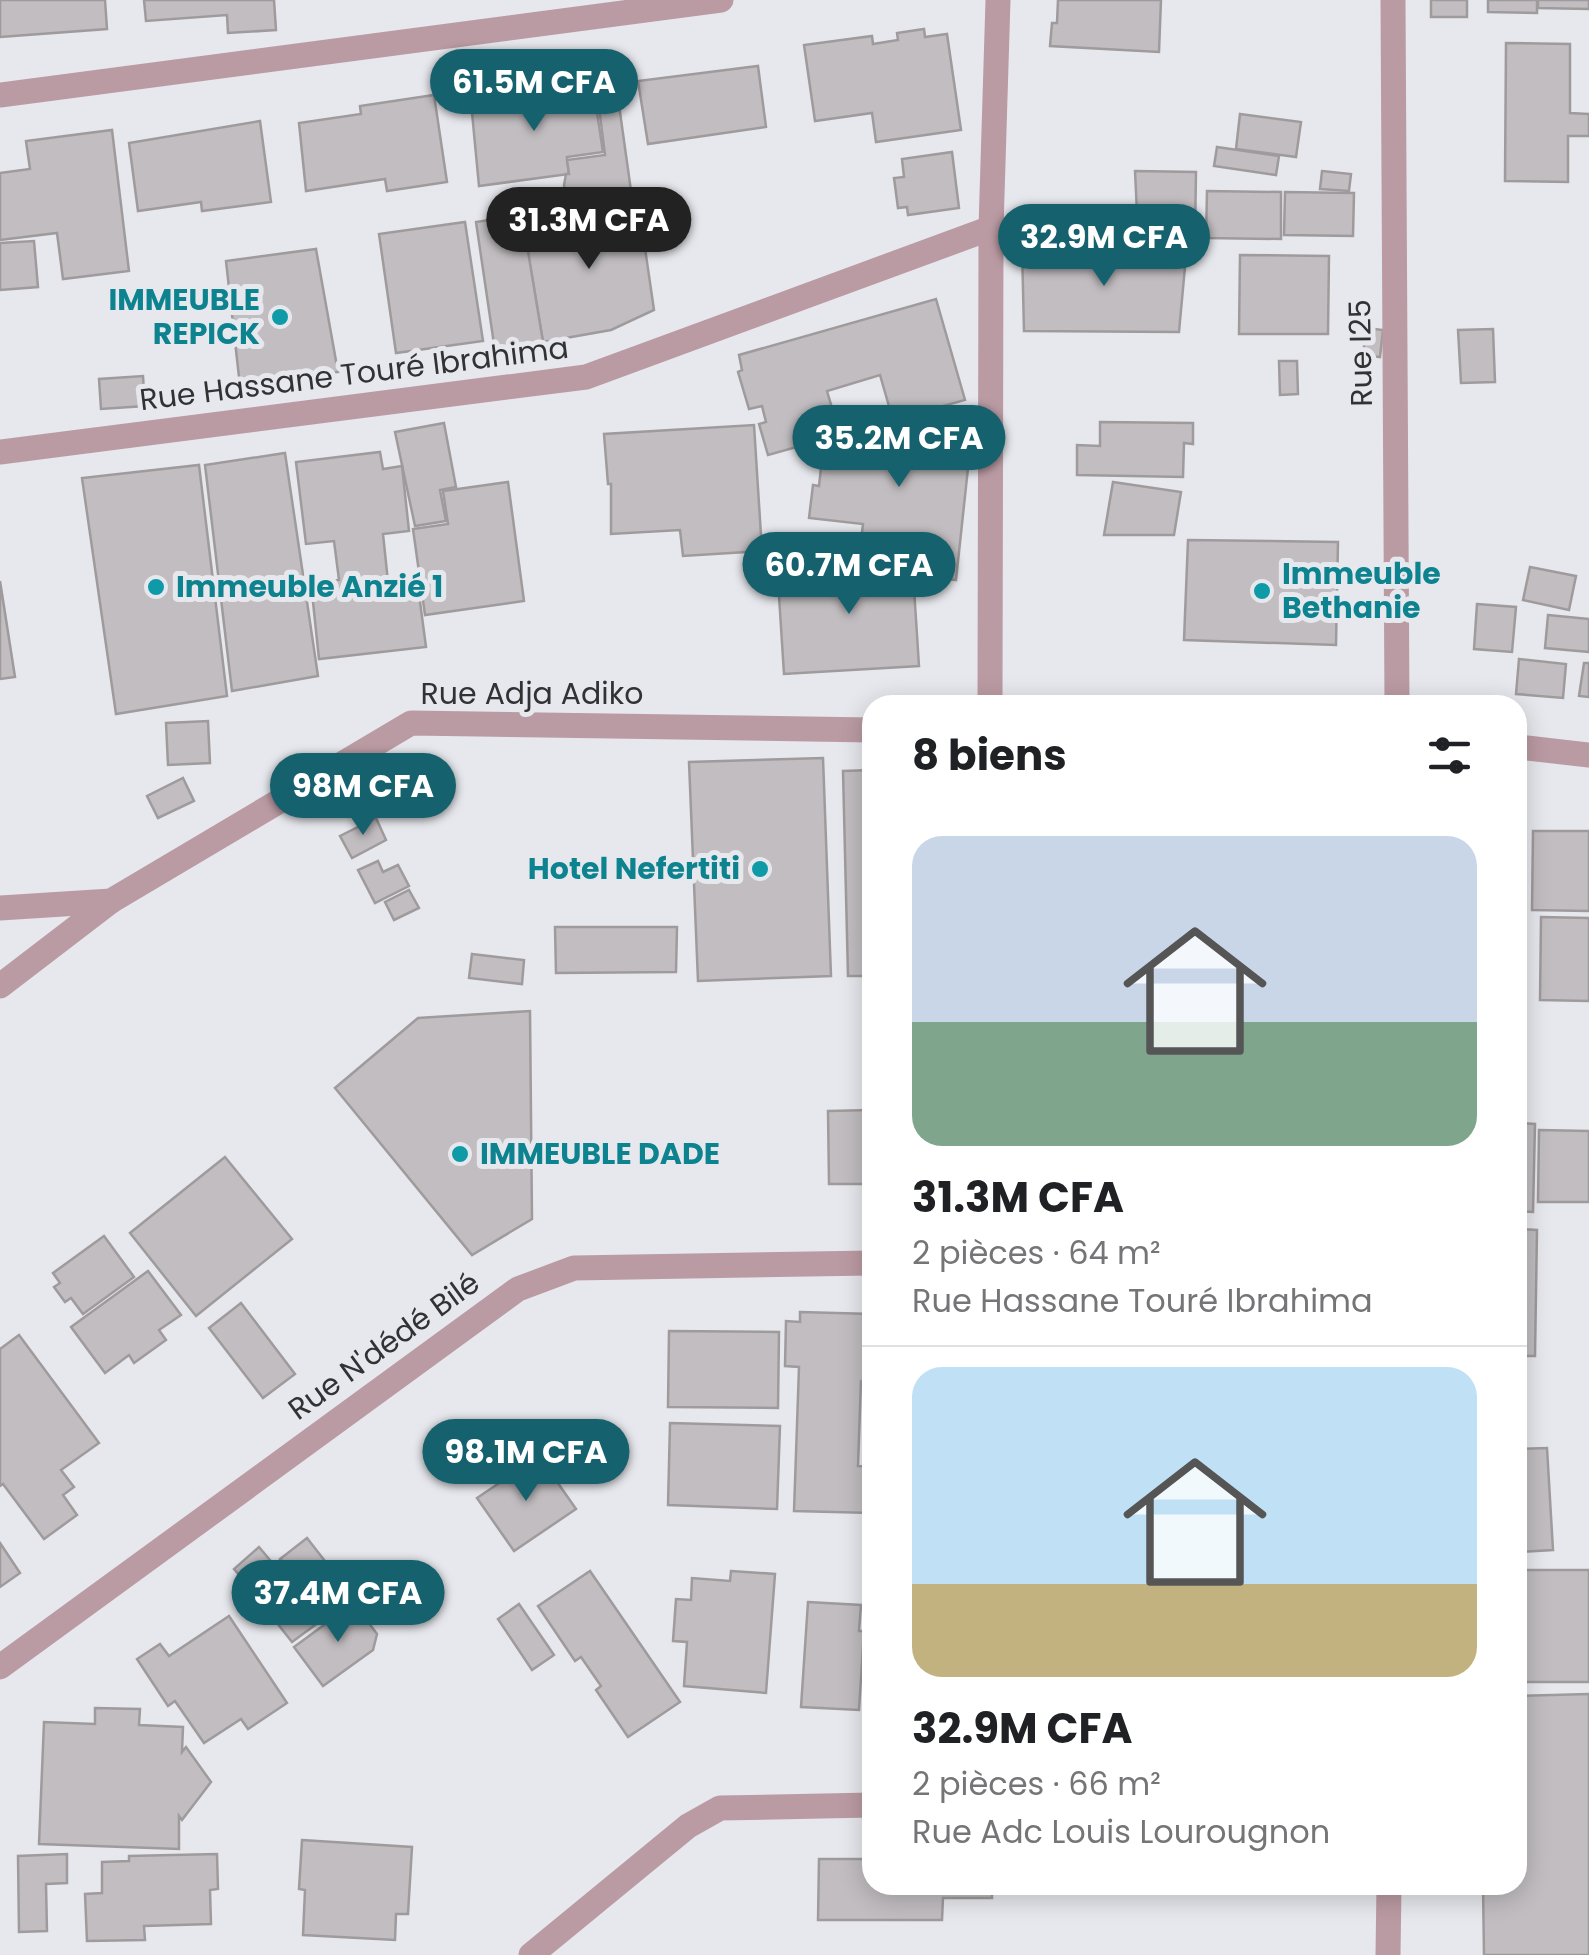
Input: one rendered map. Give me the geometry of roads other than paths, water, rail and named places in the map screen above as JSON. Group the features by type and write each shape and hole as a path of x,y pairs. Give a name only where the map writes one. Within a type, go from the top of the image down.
{"street":[{"path":"0,95 721,0"},
{"path":"990,695 991,228 998,0"},
{"name":"Rue I25","path":"1393,0 1397,695"},
{"name":"Rue Hassane Touré Ibrahima","path":"0,452 586,377 991,228"},
{"name":"Rue Adja Adiko","path":"0,908 111,902 411,723 862,730"},
{"path":"1527,749 1589,755"},
{"path":"0,986 111,902"},
{"name":"Rue N'dédé Bilé","path":"0,1667 518,1288 574,1268 862,1263"},
{"path":"531,1955 688,1826 720,1808 862,1805"},
{"path":"1388,1895 1388,1955"}],"place":[{"name":"IMMEUBLE REPICK","path":"280,317"},
{"name":"Immeuble Anzié 1","path":"156,587"},
{"name":"Immeuble Bethanie","path":"1262,591"},
{"name":"Hotel Nefertiti","path":"760,869"},
{"name":"IMMEUBLE DADE","path":"460,1154"}]}
